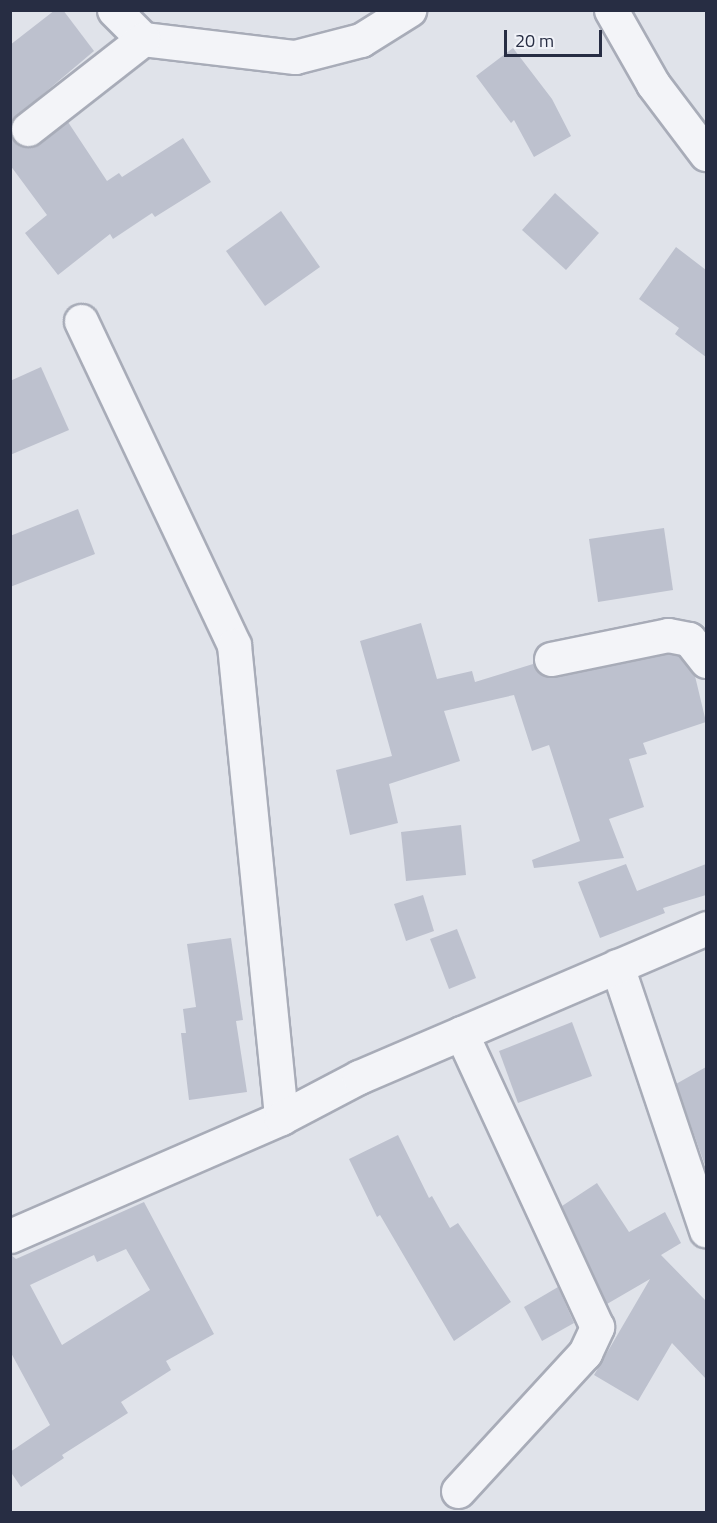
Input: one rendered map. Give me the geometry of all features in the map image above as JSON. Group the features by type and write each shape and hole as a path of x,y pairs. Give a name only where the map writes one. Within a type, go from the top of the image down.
{"street":[{"path":"114,10 143,39 295,57 361,40 409,10"},
{"path":"611,10 653,84 706,154"},
{"path":"28,129 143,39"},
{"path":"81,321 234,645 282,1118"},
{"path":"550,659 669,635 688,639 706,661"},
{"path":"10,1236 282,1118 359,1077 706,928"},
{"path":"616,966 706,1230"},
{"path":"458,1491 585,1353 597,1327 461,1033"}],"building":[{"path":"55,10 63,10 94,51 10,122 10,45"},
{"path":"513,48 552,99 571,136 534,157 514,120 511,123 476,76"},
{"path":"68,122 107,181 119,173 122,177 183,138 211,182 155,217 152,213 113,239 110,234 58,275 25,233 47,215 10,165 10,134 20,146 31,147"},
{"path":"555,193 599,233 566,270 522,230"},
{"path":"281,211 320,267 265,306 226,251"},
{"path":"676,247 706,270 706,357 675,334 679,328 639,299"},
{"path":"41,367 69,430 10,455 10,381"},
{"path":"78,509 95,554 10,587 10,536"},
{"path":"664,528 673,590 598,602 589,539"},
{"path":"421,623 437,679 472,671 475,682 533,664 545,677 555,677 668,654 679,656 695,676 706,722 643,743 647,754 629,759 644,807 609,819 624,858 534,868 532,860 580,841 549,745 532,751 514,695 444,711 460,761 389,784 398,823 350,835 336,770 392,756 360,641"},
{"path":"461,825 466,875 406,881 401,832"},
{"path":"626,864 637,891 706,864 706,895 663,908 665,913 600,938 578,882"},
{"path":"423,895 434,931 406,941 394,904"},
{"path":"457,929 476,978 449,989 430,939"},
{"path":"231,938 243,1020 236,1021 247,1092 189,1100 181,1033 186,1033 183,1009 196,1007 187,944"},
{"path":"572,1022 592,1076 518,1103 499,1051"},
{"path":"706,1067 706,1168 676,1084"},
{"path":"398,1135 429,1198 432,1196 450,1228 458,1223 511,1302 454,1341 380,1215 377,1217 349,1159"},
{"path":"597,1183 629,1232 665,1212 681,1243 661,1255 706,1301 706,1379 672,1343 638,1401 594,1375 650,1279 607,1304 562,1206"},
{"path":"144,1202 214,1334 166,1361 171,1370 121,1402 128,1413 62,1455 64,1458 21,1487 10,1471 10,1452 50,1425 10,1351 10,1254 16,1259","holes":["126,1249 150,1290 62,1345 30,1285 94,1255 97,1262"]},
{"path":"558,1287 574,1323 542,1341 524,1307"}]}
